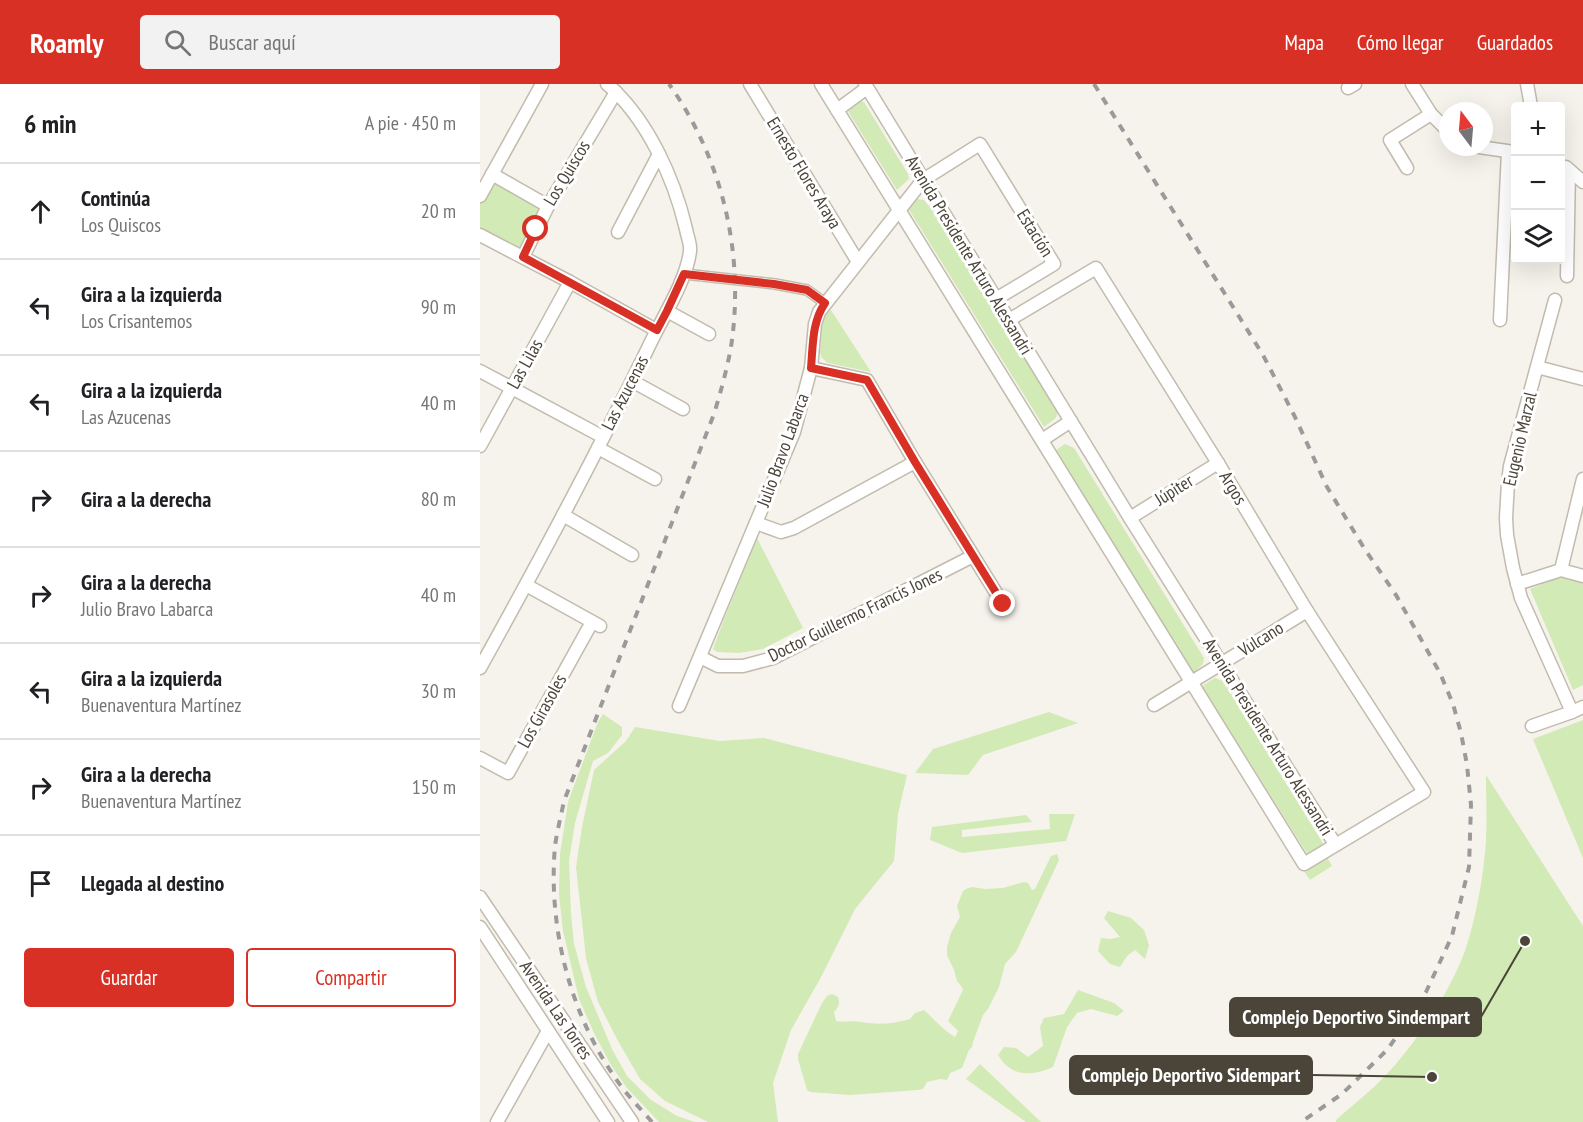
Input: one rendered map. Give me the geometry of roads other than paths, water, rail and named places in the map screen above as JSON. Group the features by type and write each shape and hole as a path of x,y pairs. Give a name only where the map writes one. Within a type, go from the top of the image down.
{"street":[{"path":"480,196 542,84"},
{"name":"Ernesto Flores Araya","path":"750,84 858,262"},
{"name":"Avenida Presidente Arturo Alessandri","path":"821,84 837,110 900,211 1192,682 1304,864 1335,844 1221,664 866,86 837,110"},
{"path":"1412,84 1431,114 1439,122"},
{"path":"1526,102 1527,84"},
{"path":"1527,84 1531,102"},
{"name":"Las Azucenas","path":"480,668 526,585 632,381 684,274 690,250 683,215 659,154 631,108 611,88"},
{"name":"Los Quiscos","path":"523,257 611,88"},
{"path":"1407,168 1390,140 1431,114"},
{"name":"Estación","path":"923,180 980,144 1054,264 996,299"},
{"path":"1493,149 1511,152"},
{"path":"618,232 659,154"},
{"path":"1500,320 1512,156"},
{"path":"1565,168 1583,182"},
{"path":"492,174 548,206"},
{"name":"Julio Bravo Labarca","path":"679,706 794,432 811,368 815,324 819,312 923,180"},
{"path":"1565,210 1567,276"},
{"path":"480,235 657,330"},
{"name":"Argos","path":"1009,320 1096,268 1307,611 1424,792 1335,844"},
{"path":"684,274 807,290 825,303"},
{"name":"Las Lilas","path":"480,446 570,282"},
{"name":"Eugenio Marzal","path":"1555,300 1510,466 1506,509 1513,568 1521,598 1578,710"},
{"path":"667,311 709,334"},
{"path":"1537,367 1583,379"},
{"path":"811,368 867,380 1003,604"},
{"path":"480,370 600,442 655,479"},
{"path":"632,381 683,409"},
{"path":"1042,440 1071,421"},
{"path":"756,523 781,532 794,528 915,462"},
{"name":"Júpiter","path":"1131,518 1218,463"},
{"path":"1561,570 1583,479"},
{"path":"563,515 632,555"},
{"name":"Doctor Guillermo Francis Jones","path":"700,657 718,666 743,666 772,658 973,556"},
{"path":"1517,584 1561,570 1583,576"},
{"name":"Los Girasoles","path":"480,758 508,773 596,624 526,585"},
{"name":"Vulcano","path":"1154,705 1307,611"},
{"path":"1532,726 1578,710"},
{"name":"Avenida Las Torres","path":"480,897 632,1122"},
{"name":"Avenida Las Torres","path":"481,931 608,1122"},
{"path":"497,1122 548,1031"},
{"path":"593,1122 600,1109"}],"railway":[{"path":"652,1122 618,1082 598,1051 585,1024 565,966 555,906 554,876 555,846 564,801 714,414 731,347 735,312 735,278 726,210 703,144 688,113 669,84"},
{"path":"1094,84 1263,355 1327,487 1396,595 1440,673 1453,704 1461,733 1471,805 1469,867 1452,936 1426,992 1388,1049 1342,1094 1301,1122"}],"place":[{"name":"Complejo Deportivo Sindempart","path":"1525,941"},
{"name":"Complejo Deportivo Sidempart","path":"1432,1077"}]}
